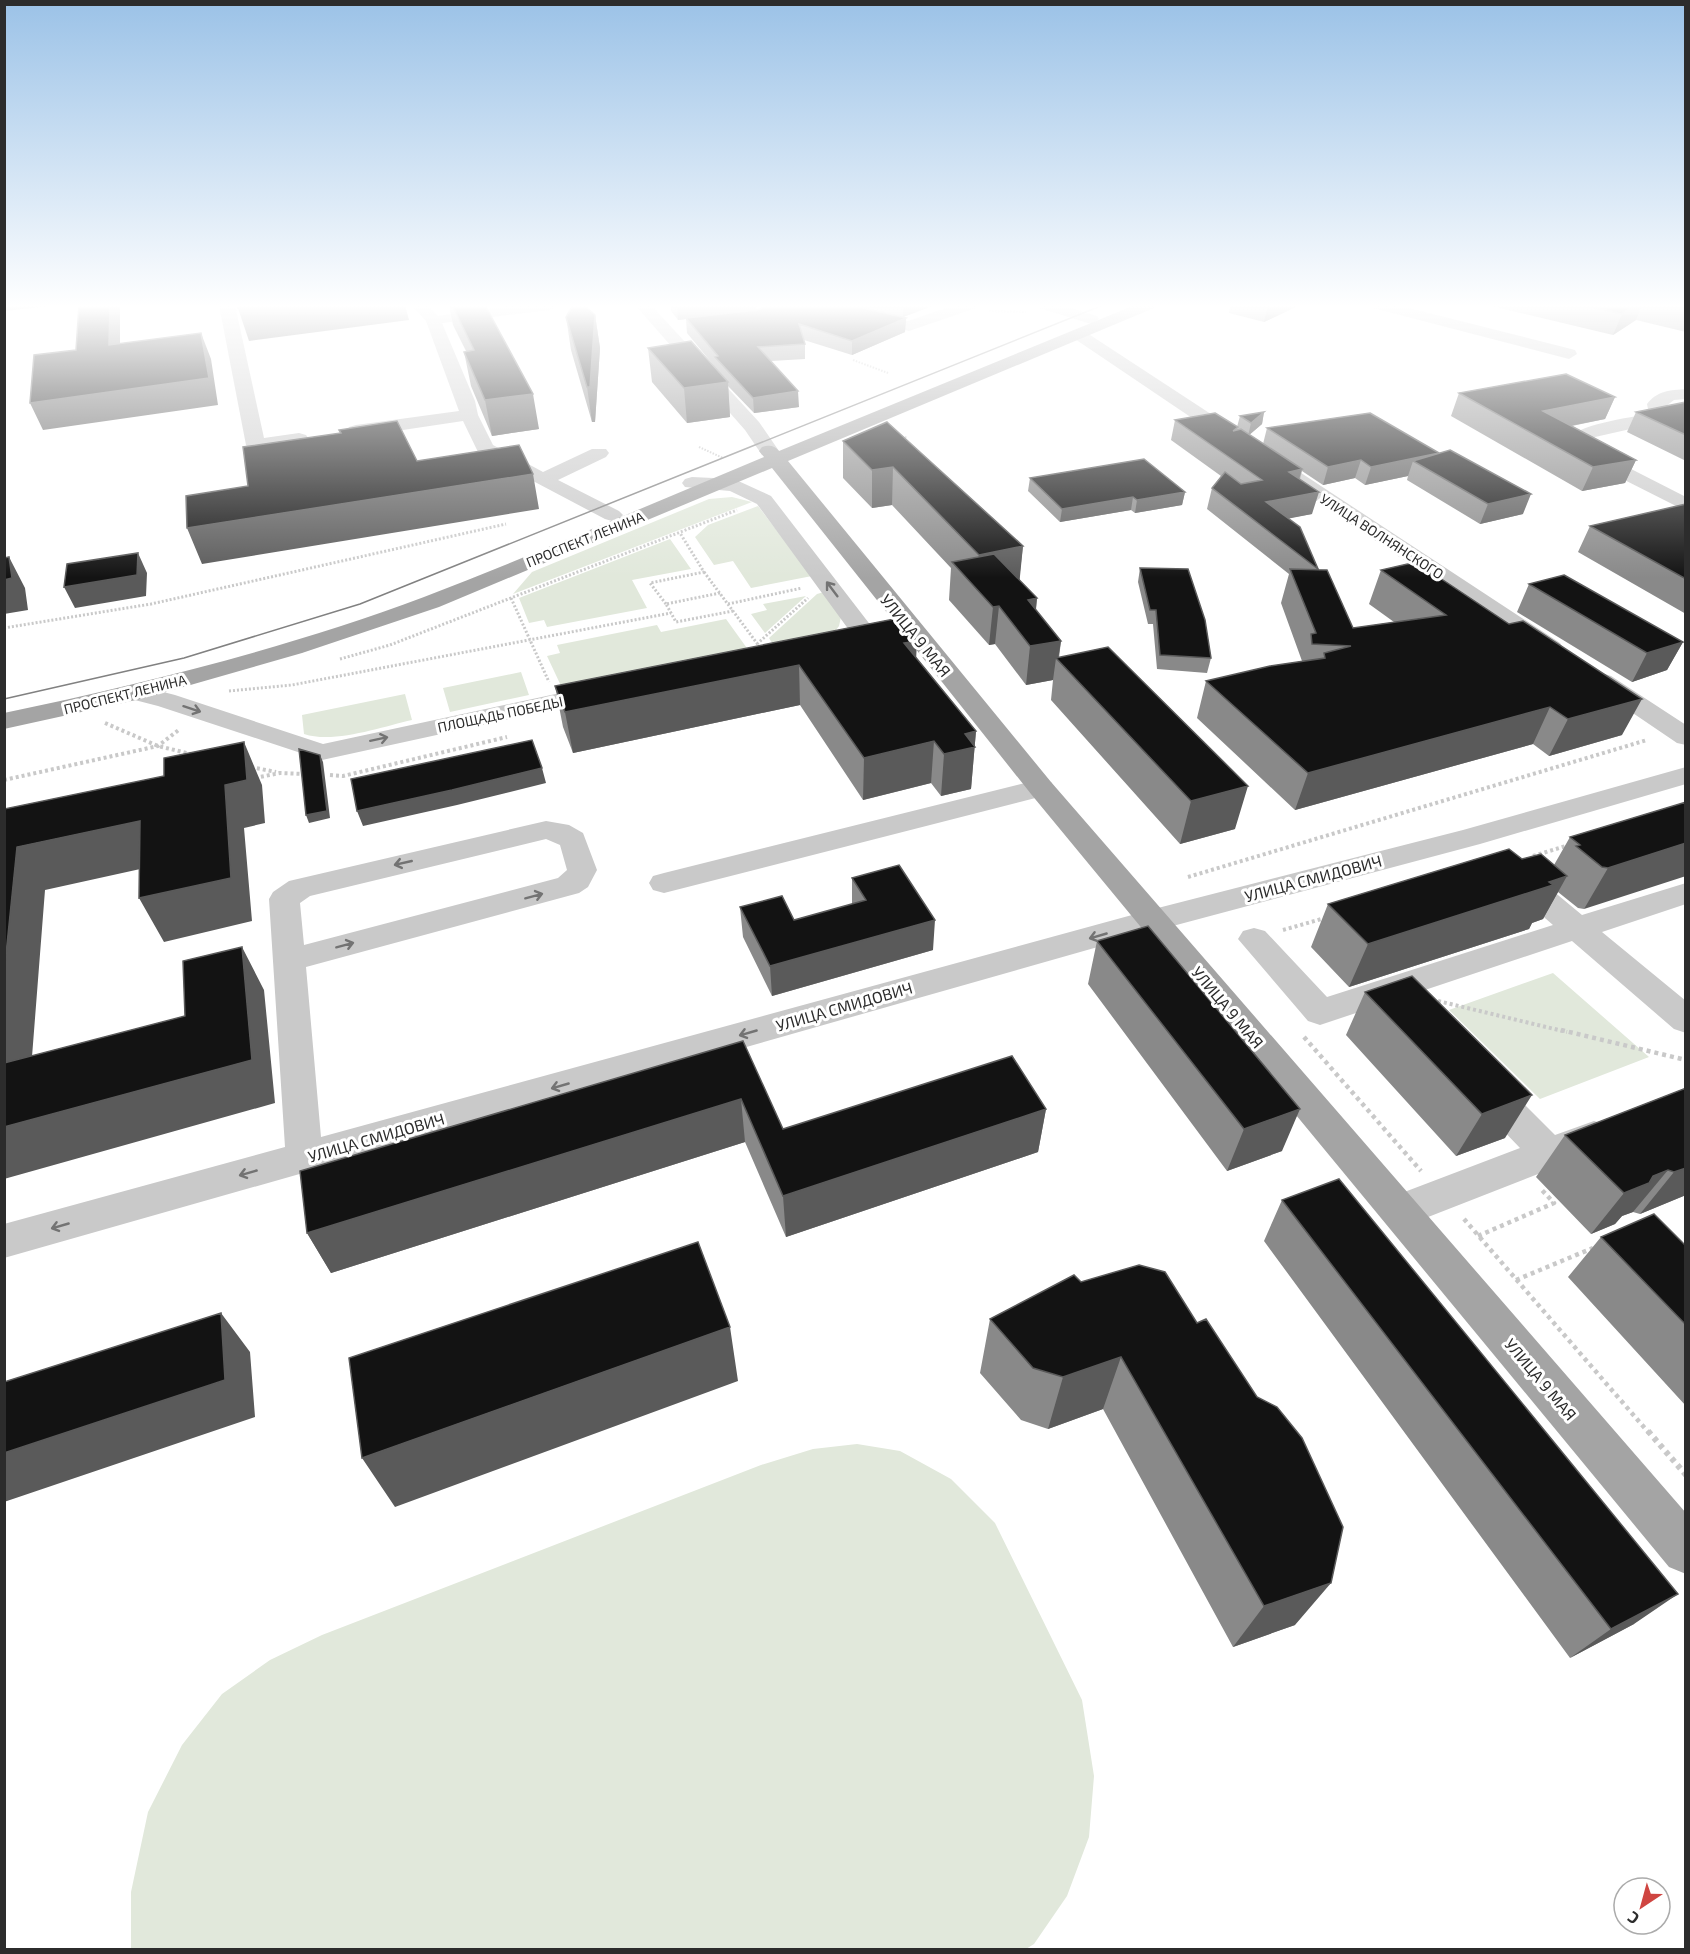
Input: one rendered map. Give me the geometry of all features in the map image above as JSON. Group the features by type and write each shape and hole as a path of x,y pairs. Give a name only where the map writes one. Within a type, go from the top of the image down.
{"main road":[{"name":"ПРОСПЕКТ ЛЕНИНА","path":"4,722 136,693 365,625 504,573 719,484 772,456 911,396"},
{"name":"ПРОСПЕКТ ЛЕНИНА","path":"4,710 124,684 252,649 365,612 692,483 772,456 922,396"},
{"name":"УЛИЦА 9 МАЯ","path":"772,456 1041,788 1400,1211 1677,1525"}],"street":[{"path":"248,396 256,445 315,437"},
{"path":"464,396 469,415 485,448 612,515"},
{"path":"725,396 752,426 772,456"},
{"name":"УЛИЦА ВОЛНЯНСКОГО","path":"1172,396 1567,658"},
{"path":"1670,396 1656,404 1668,420 1589,433 1575,441 1578,449 1686,505"},
{"path":"339,434 469,415"},
{"path":"542,480 599,453"},
{"path":"692,483 740,487 764,500 855,638 909,627"},
{"path":"1587,672 1686,737"},
{"name":"ПЛОЩАДЬ ПОБЕДЫ","path":"136,693 166,700 322,752 628,686"},
{"name":"УЛИЦА СМИДОВИЧ","path":"4,1241 1154,920 1470,837 1686,775"},
{"path":"664,883 1041,788"},
{"path":"289,960 568,886 577,880 582,870 573,840 559,832 546,830 300,888 284,899 304,1157"},
{"path":"1470,837 1686,1020"},
{"path":"1254,939 1320,1012 1686,893"},
{"path":"1388,990 1412,1014"},
{"path":"1460,1063 1533,1159"},
{"path":"1400,1211 1622,1125"}],"path":[{"path":"699,447 726,460"},
{"path":"4,628 151,604 506,524"},
{"path":"680,533 704,572 761,649"},
{"path":"704,572 651,583 676,622 733,611"},
{"path":"728,604 811,586"},
{"path":"666,604 720,593"},
{"path":"757,644 812,595"},
{"path":"511,598 553,690"},
{"path":"227,692 292,685 671,614"},
{"path":"97,720 158,746 191,754"},
{"path":"4,780 158,746 185,725 174,723"},
{"path":"1188,877 1657,737"},
{"path":"247,766 280,773"},
{"path":"1503,865 1571,844"},
{"path":"1254,939 1333,915"},
{"path":"1388,990 1686,1060"},
{"path":"1478,1236 1554,1203 1533,1159"},
{"path":"1516,1280 1602,1244"}],"shaded area":[{"path":"732,497 752,502 513,594 532,572 709,499"},
{"path":"758,506 812,576 751,588 733,561 714,565 695,537 708,525"},
{"path":"670,539 691,569 632,580 647,608 547,627 544,620 529,623 519,598"},
{"path":"824,592 841,617 839,626 833,634 774,646 769,638 817,594"},
{"path":"806,596 765,633 751,614 767,610 763,604"},
{"path":"726,619 749,651 562,688 547,656 560,653 557,645 657,625 661,632"},
{"path":"521,672 529,695 450,712 443,688"},
{"path":"405,694 412,720 343,736 316,737 304,734 302,715"},
{"path":"1553,973 1649,1057 1540,1099 1449,1010"},
{"path":"857,1444 900,1451 951,1479 995,1523 1082,1700 1094,1776 1089,1837 1067,1896 1034,1944 1026,1949 131,1949 131,1892 148,1812 182,1745 222,1694 270,1660 322,1635 761,1465 813,1449"}],"building":[{"path":"31,396 79,396 30,403"},
{"path":"483,396 516,396 485,400"},
{"path":"1465,396 1615,397 1543,411 1636,460 1593,467"},
{"path":"1686,402 1686,435 1636,412"},
{"path":"1264,412 1251,423 1240,416"},
{"path":"1215,413 1238,427 1233,431 1241,429 1302,469 1289,472 1319,492 1266,502 1300,527 1318,569 1212,488 1225,472 1241,484 1262,480 1175,420"},
{"path":"1370,413 1439,453 1371,467 1361,460 1328,467 1267,428"},
{"path":"397,421 417,461 519,445 533,474 187,528 186,496 248,486 243,447 341,433 339,430"},
{"path":"887,422 1023,546 979,555 893,467 872,470 843,441"},
{"path":"1450,450 1531,494 1488,504 1413,461"},
{"path":"1144,459 1185,492 1137,500 1133,497 1062,509 1030,478"},
{"path":"1686,504 1686,579 1590,526"},
{"path":"138,553 137,575 64,587 67,564"},
{"path":"994,554 1037,598 1028,600 1061,641 1030,646 999,606 993,607 952,562"},
{"path":"9,557 12,578 4,580 4,558"},
{"path":"1416,562 1509,624 1523,621 1642,699 1568,719 1550,707 1308,773 1206,681 1270,666 1325,658 1324,653 1351,646 1312,644 1311,634 1316,633 1290,569 1327,570 1353,628 1446,615 1381,570"},
{"path":"1140,568 1188,569 1205,620 1211,658 1160,655 1156,610 1150,610"},
{"path":"1564,575 1683,642 1647,653 1529,584"},
{"path":"899,618 917,641 904,643 976,731 965,734 975,747 944,754 934,741 864,758 799,665 565,712 555,686"},
{"path":"1108,647 1248,786 1191,801 1056,658"},
{"path":"532,740 542,768 357,811 351,779"},
{"path":"244,742 247,780 225,785 231,878 139,898 140,821 17,847 4,974 4,809 164,776 164,758"},
{"path":"299,749 320,755 327,811 306,815"},
{"path":"1686,802 1686,843 1608,868 1602,867 1576,846 1580,845 1570,837"},
{"path":"1509,849 1522,859 1541,854 1567,876 1549,882 1553,885 1368,944 1328,904"},
{"path":"899,865 935,920 770,966 740,907 782,896 794,920 866,900 852,878"},
{"path":"1148,926 1300,1109 1244,1129 1097,941"},
{"path":"242,947 252,1060 4,1127 4,1063 185,1016 183,961"},
{"path":"1412,976 1532,1095 1482,1114 1365,992"},
{"path":"743,1041 783,1129 1012,1056 1046,1109 783,1196 741,1099 307,1233 300,1171"},
{"path":"1686,1088 1686,1168 1674,1172 1668,1170 1653,1176 1649,1183 1624,1193 1565,1135"},
{"path":"1339,1179 1678,1594 1611,1629 1282,1200"},
{"path":"1654,1214 1686,1246 1686,1325 1601,1237"},
{"path":"698,1242 730,1327 362,1458 349,1358"},
{"path":"1139,1265 1165,1272 1197,1323 1206,1319 1257,1397 1277,1407 1302,1438 1343,1527 1331,1583 1264,1606 1121,1357 1063,1377 1033,1368 990,1319 1074,1275 1081,1282"},
{"path":"221,1313 225,1380 4,1453 4,1382"}],"tram line":[{"path":"4,699 184,658 360,604 876,396"}]}
